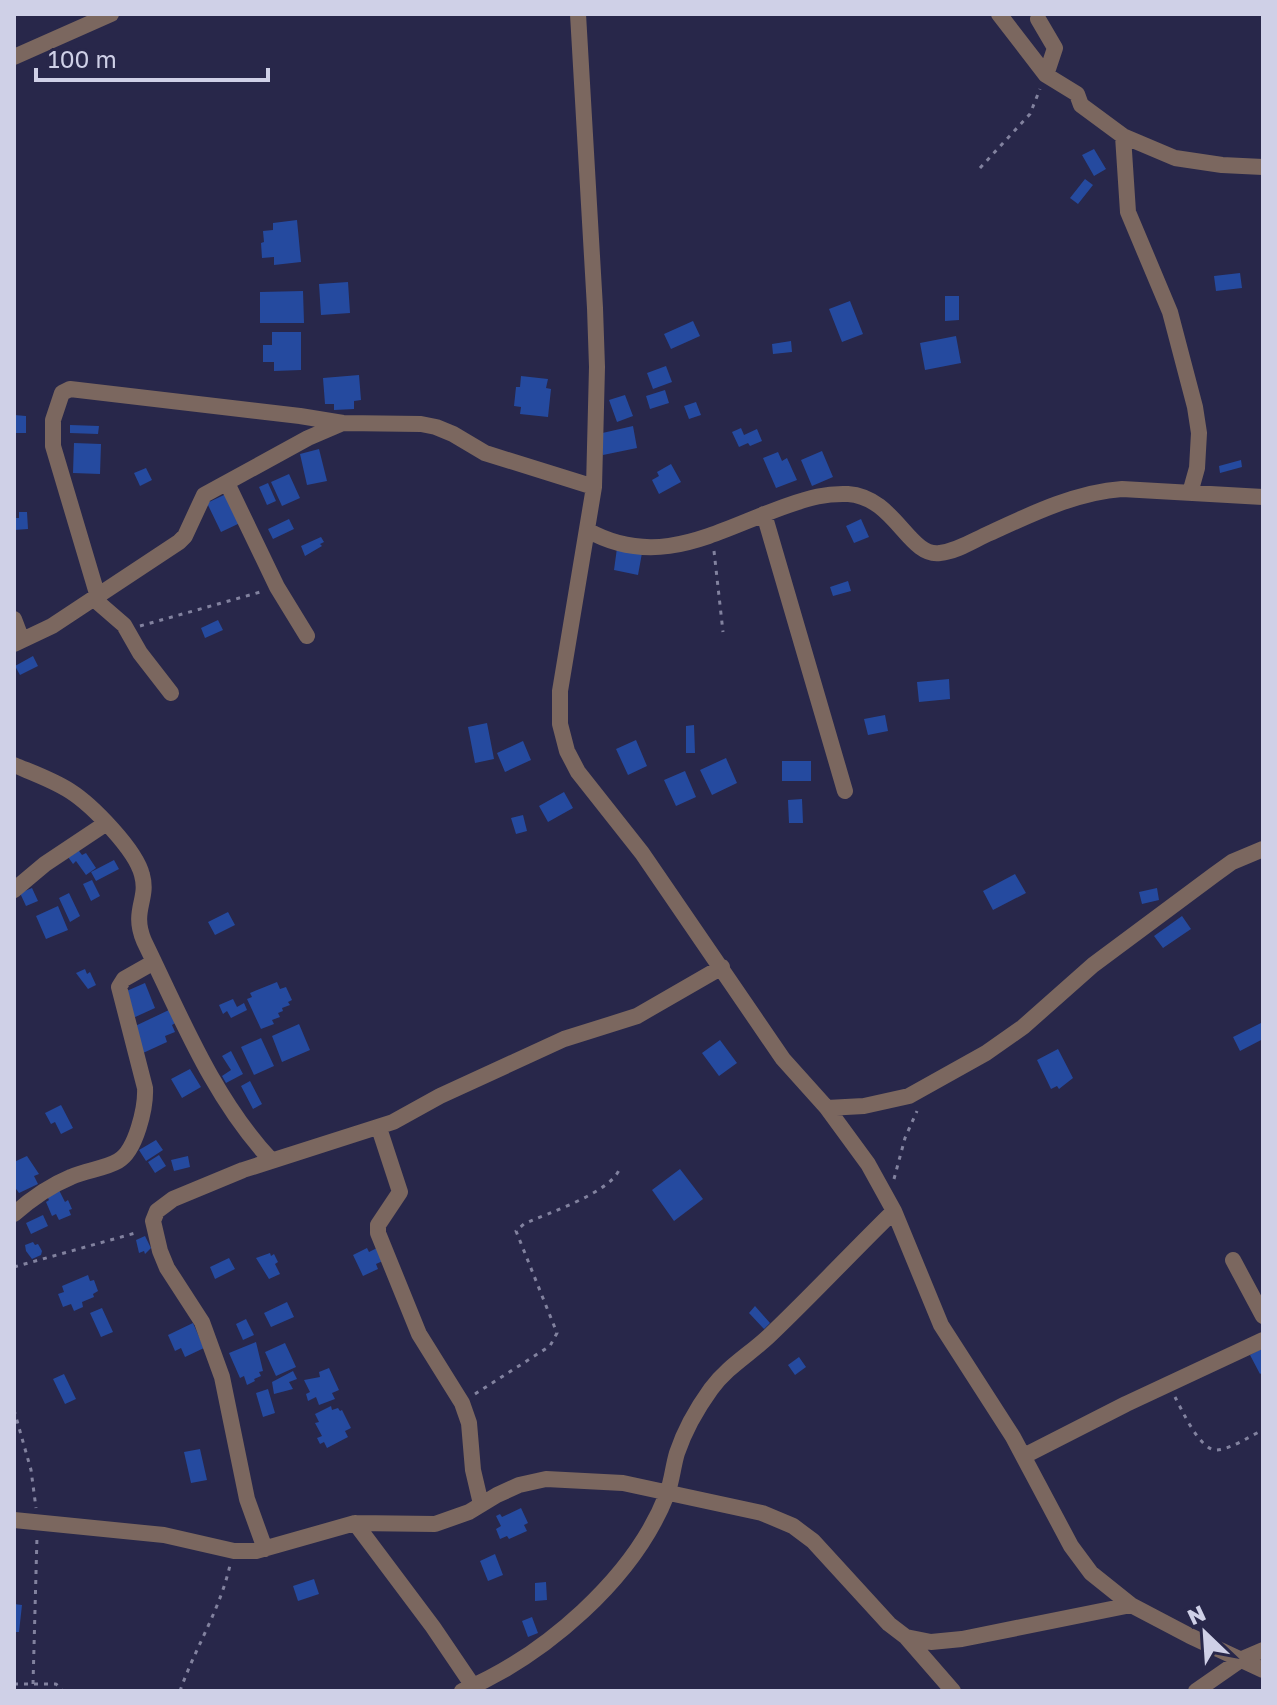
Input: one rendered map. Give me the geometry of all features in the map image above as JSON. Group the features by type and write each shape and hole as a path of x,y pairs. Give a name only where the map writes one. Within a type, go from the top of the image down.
{"street":[{"path":"14,57 111,14"},
{"path":"578,14 596,323 594,487 560,691 560,724 567,751 578,772 642,853 783,1059 827,1108 868,1164 891,1205 941,1325 1024,1456 1055,1518 1078,1555 1100,1581 1131,1605 1263,1670"},
{"path":"999,14 1046,75 1077,94 1081,105 1123,136 1175,158 1263,167"},
{"path":"1038,16 1055,48 1046,75"},
{"path":"1123,136 1128,212 1170,312 1195,407 1199,433 1197,468 1190,493"},
{"path":"171,693 145,660 124,625 96,598 53,446 53,420 62,393 70,389 343,423 421,424 453,434 485,453 594,487"},
{"path":"14,619 18,642 52,626 179,542 185,536 200,500 308,438 343,423"},
{"path":"227,483 277,587 307,636"},
{"path":"587,530 613,543 640,549 687,543 819,495 851,494 877,504 891,514 916,545 930,555 958,548 1033,513 1099,490 1263,497"},
{"path":"764,514 845,791"},
{"path":"16,770 71,792 105,824 137,862 144,888 137,919 140,931 206,1068 240,1124 271,1160"},
{"path":"14,890 45,864 105,824"},
{"path":"827,1108 864,1106 909,1096 986,1053 1023,1027 1093,965 1214,875 1240,858 1263,849"},
{"path":"14,1214 57,1183 120,1160 129,1152 146,1103 145,1088 119,987 124,979 154,962"},
{"path":"265,1549 247,1499 222,1377 202,1322 167,1268 154,1228 157,1211 173,1199 271,1160 379,1128 564,1039 637,1016 722,967"},
{"path":"379,1128 400,1192 378,1225 378,1233 419,1334 462,1403 469,1423 473,1470 481,1504"},
{"path":"355,1523 427,1618 467,1689 516,1664 557,1634 635,1554 667,1494 677,1452 711,1389 732,1366 807,1299 891,1205"},
{"path":"1233,1260 1263,1316"},
{"path":"1024,1456 1263,1340"},
{"path":"14,1520 164,1535 234,1551 265,1549 355,1523 435,1524 469,1512 519,1485 546,1479 623,1483 762,1513 793,1526 813,1541 889,1624 906,1637 953,1691"},
{"path":"906,1637 931,1642 962,1639 1131,1605"},
{"path":"1196,1691 1242,1659 1263,1650"}],"path":[{"path":"980,168 1030,114 1046,75"},
{"path":"712,535 723,632"},
{"path":"124,625 140,626 277,587"},
{"path":"891,1205 905,1138 918,1108"},
{"path":"462,1403 550,1346 557,1333 516,1231 524,1224 599,1191 615,1178 619,1170"},
{"path":"14,1267 154,1228"},
{"path":"1168,1384 1200,1440 1209,1448 1220,1449 1263,1430"},
{"path":"14,1410 31,1470 38,1522 33,1684"},
{"path":"180,1691 191,1658 223,1595 234,1551"},
{"path":"14,1684 56,1684 63,1691"}],"building":[{"path":"1094,149 1106,169 1094,176 1082,155"},
{"path":"1085,179 1093,185 1078,204 1070,198"},
{"path":"297,220 301,262 274,265 274,257 262,258 263,231 273,230 273,223"},
{"path":"1240,273 1242,288 1216,291 1214,276"},
{"path":"348,282 350,313 321,315 319,284"},
{"path":"303,291 304,323 260,323 260,292"},
{"path":"945,296 959,296 959,320 945,321"},
{"path":"850,301 863,334 842,342 829,309"},
{"path":"693,321 700,336 671,349 664,334"},
{"path":"272,332 301,332 301,370 274,371 274,362 263,362 263,345 272,345"},
{"path":"956,336 961,363 925,370 920,343"},
{"path":"791,341 792,352 773,354 772,344"},
{"path":"666,366 672,382 653,389 647,373"},
{"path":"359,375 361,400 354,401 354,409 334,410 334,404 325,404 323,378"},
{"path":"521,376 548,379 546,388 551,389 548,417 520,414 521,407 514,406"},
{"path":"665,390 669,403 650,409 646,396"},
{"path":"625,395 633,416 617,422 609,400"},
{"path":"696,402 701,415 689,419 684,406"},
{"path":"14,415 26,416 26,433 14,433"},
{"path":"70,425 99,426 98,434 70,433"},
{"path":"633,426 637,448 603,455 598,434"},
{"path":"741,428 744,435 757,429 762,441 739,447 732,432"},
{"path":"74,443 101,444 100,474 73,473"},
{"path":"319,449 327,481 307,485 300,454"},
{"path":"822,451 833,477 812,486 801,460"},
{"path":"778,452 782,461 787,458 797,480 776,488 763,458"},
{"path":"1241,460 1242,467 1220,473 1219,466"},
{"path":"671,464 681,482 659,494 652,480 659,476 657,472"},
{"path":"146,468 152,480 140,486 134,473"},
{"path":"289,474 300,498 282,506 271,482"},
{"path":"268,483 276,501 267,505 259,487"},
{"path":"226,494 240,523 221,532 207,503"},
{"path":"19,512 27,512 28,529 14,530 14,518 19,518"},
{"path":"289,519 294,529 273,539 268,529"},
{"path":"861,519 869,537 854,543 846,526"},
{"path":"321,537 324,542 320,544 322,546 305,556 301,546"},
{"path":"617,548 642,553 638,575 614,570"},
{"path":"848,581 851,591 833,596 830,587"},
{"path":"218,620 223,630 205,638 201,628"},
{"path":"33,656 38,666 20,675 15,666"},
{"path":"949,679 950,699 919,702 917,682"},
{"path":"885,715 888,731 868,735 864,719"},
{"path":"487,723 494,759 475,763 468,727"},
{"path":"694,725 695,753 686,753 686,726"},
{"path":"636,740 647,766 628,775 616,749"},
{"path":"523,741 531,760 505,772 497,753"},
{"path":"726,758 737,783 712,795 700,770"},
{"path":"782,761 811,761 811,781 782,781"},
{"path":"685,771 696,797 676,806 664,780"},
{"path":"564,792 573,808 548,822 539,806"},
{"path":"802,799 803,823 789,823 788,800"},
{"path":"523,815 527,831 516,834 511,818"},
{"path":"76,847 82,855 86,853 96,868 86,875 76,861 73,864 66,854"},
{"path":"114,860 119,869 96,881 91,872"},
{"path":"1015,874 1026,893 993,910 983,891"},
{"path":"92,880 100,896 91,901 83,884"},
{"path":"32,888 38,901 26,906 20,893"},
{"path":"1157,888 1159,900 1142,904 1139,892"},
{"path":"69,893 80,916 70,922 59,898"},
{"path":"58,906 68,930 46,939 36,916"},
{"path":"228,912 235,925 215,935 208,922"},
{"path":"1182,916 1191,929 1163,948 1154,936"},
{"path":"85,969 87,974 90,972 96,985 88,989 76,973"},
{"path":"277,982 280,989 286,987 292,1000 278,1013 280,1017 272,1020 274,1024 261,1029 247,999 252,997 250,993"},
{"path":"145,983 155,1008 133,1018 122,993"},
{"path":"233,999 237,1007 244,1003 247,1010 231,1018 227,1011 223,1014 219,1005"},
{"path":"171,1009 177,1022 172,1025 175,1032 165,1036 167,1042 143,1053 131,1028"},
{"path":"1263,1022 1263,1039 1240,1051 1233,1037"},
{"path":"299,1024 310,1050 282,1062 272,1036"},
{"path":"261,1038 274,1066 254,1075 241,1047"},
{"path":"720,1040 737,1063 719,1076 702,1053"},
{"path":"1058,1049 1073,1078 1059,1089 1057,1086 1051,1089 1037,1060"},
{"path":"231,1051 243,1074 226,1083 222,1076 231,1070 222,1056"},
{"path":"190,1069 201,1087 182,1098 171,1079"},
{"path":"250,1081 262,1104 253,1109 241,1086"},
{"path":"61,1105 73,1128 61,1134 55,1122 51,1124 45,1113"},
{"path":"156,1140 163,1150 146,1161 139,1150"},
{"path":"159,1155 166,1166 155,1173 148,1162"},
{"path":"27,1156 39,1174 34,1176 38,1184 19,1193 14,1186 14,1162"},
{"path":"188,1156 190,1167 174,1171 171,1160"},
{"path":"680,1169 703,1199 674,1221 652,1190"},
{"path":"58,1188 72,1209 69,1210 71,1215 59,1220 56,1214 52,1216 46,1202 49,1200 46,1194"},
{"path":"43,1215 48,1226 31,1234 26,1223"},
{"path":"145,1236 151,1248 145,1254 144,1251 139,1253 136,1240"},
{"path":"33,1242 42,1251 41,1255 32,1259 25,1245"},
{"path":"379,1247 385,1260 376,1264 378,1269 363,1276 353,1255 367,1248 369,1252"},
{"path":"270,1253 278,1262 275,1264 280,1274 269,1279 256,1258"},
{"path":"229,1258 235,1269 215,1279 210,1267"},
{"path":"88,1275 90,1281 94,1280 98,1291 93,1294 94,1297 82,1302 83,1307 74,1311 71,1304 63,1307 58,1294 64,1292 62,1286"},
{"path":"287,1302 294,1317 271,1327 264,1313"},
{"path":"755,1306 770,1323 764,1329 749,1313"},
{"path":"102,1308 113,1332 101,1337 90,1313"},
{"path":"246,1319 254,1335 243,1340 236,1324"},
{"path":"193,1323 204,1348 185,1357 181,1348 175,1351 168,1335"},
{"path":"256,1342 263,1371 259,1372 261,1376 247,1385 244,1376 240,1378 229,1353"},
{"path":"285,1343 296,1367 276,1376 265,1352"},
{"path":"1263,1348 1263,1372 1260,1374 1250,1355"},
{"path":"799,1357 806,1367 795,1375 788,1365"},
{"path":"329,1368 339,1390 332,1393 335,1399 319,1405 316,1397 308,1401 306,1394 310,1392 304,1380 320,1377 319,1372"},
{"path":"293,1371 297,1379 289,1382 293,1389 274,1394 272,1382"},
{"path":"64,1374 76,1399 65,1404 53,1379"},
{"path":"268,1389 275,1413 263,1417 256,1393"},
{"path":"331,1406 332,1410 342,1410 351,1428 345,1431 348,1437 327,1448 317,1438 322,1436 315,1423 319,1422 315,1414"},
{"path":"200,1449 207,1480 191,1483 184,1452"},
{"path":"521,1508 528,1523 524,1525 527,1531 509,1539 507,1536 500,1539 496,1529 501,1526 496,1516 500,1514 502,1517"},
{"path":"495,1554 503,1575 488,1581 480,1561"},
{"path":"314,1579 319,1594 298,1601 293,1586"},
{"path":"546,1582 547,1600 535,1601 535,1583"},
{"path":"14,1604 22,1605 19,1632 14,1632"},
{"path":"532,1617 538,1633 528,1637 522,1621"}]}
